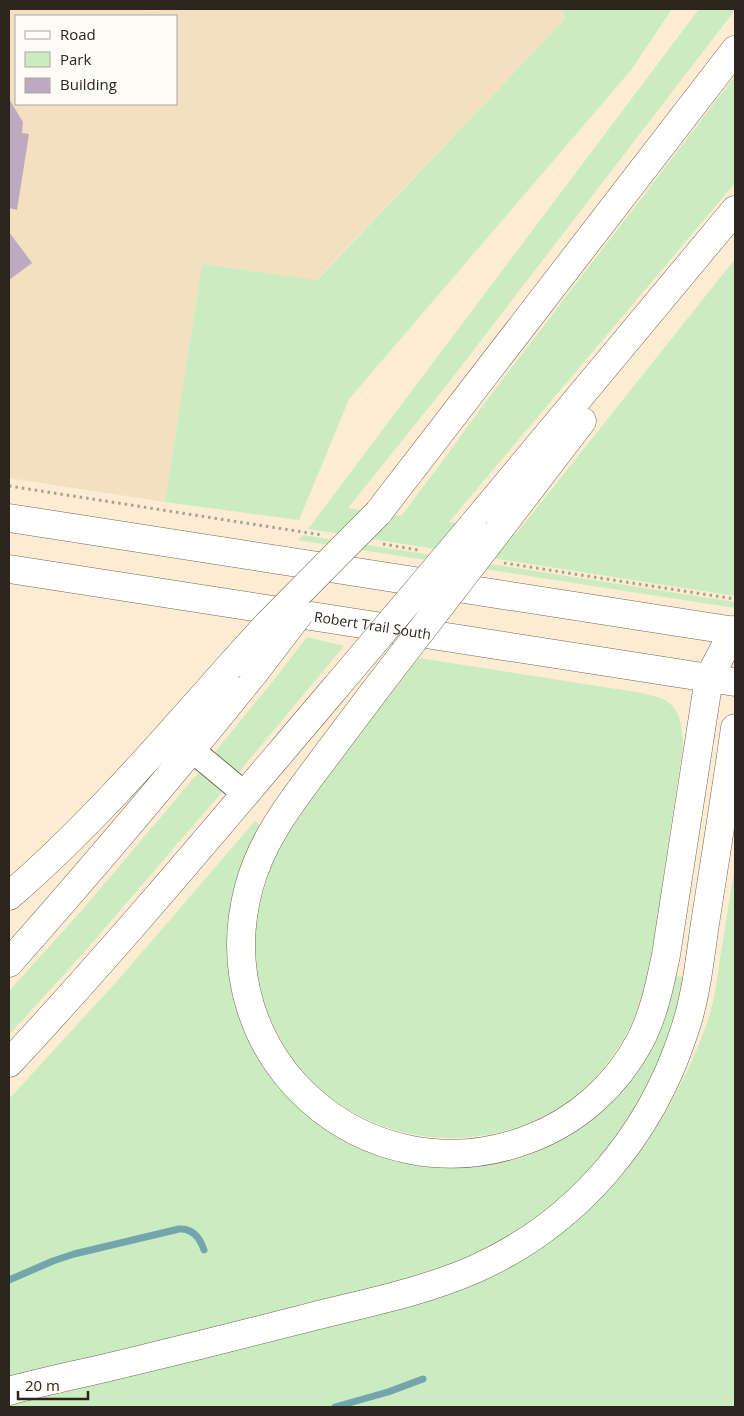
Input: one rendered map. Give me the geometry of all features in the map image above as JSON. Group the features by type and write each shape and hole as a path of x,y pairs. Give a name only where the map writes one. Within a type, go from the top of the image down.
{"main road":[{"path":"9,963 192,750 267,625 378,513 735,50"},
{"path":"9,1063 101,962 245,794 472,526 735,210"},
{"path":"9,518 735,633 722,680 666,955 652,1012 641,1039 621,1071 608,1087 569,1120 542,1134 484,1151 457,1154 428,1152 384,1143 351,1128 319,1108 292,1081 266,1045 255,1021 246,992 240,951 240,933 244,906 260,854 304,784 373,693 498,531 735,220"},
{"name":"Robert Trail South","path":"9,569 722,680"},
{"path":"9,896 37,871 146,761 241,670"},
{"path":"9,1391 269,1328 431,1286 475,1269 513,1249 554,1221 584,1196 615,1162 644,1119 670,1070 685,1030 697,976 735,728"}],"lane":[{"path":"192,750 245,794"}],"shaded area":[{"path":"9,9 134,9 156,11 165,9 563,9 565,19 316,280 202,264 165,502 9,478"}],"green space":[{"path":"563,9 672,9 631,70 349,399 299,520 165,502 202,264 317,280 565,19"},
{"path":"699,9 735,10 446,386 348,508 401,516 490,396 735,76 735,183 449,522 516,534 735,259 735,596 308,529"},
{"path":"303,535 735,602 735,608 298,540"},
{"path":"307,637 344,646 239,772 215,752"},
{"path":"419,658 654,696 665,700 674,709 680,719 682,731 683,744 649,970 638,1008 630,1026 616,1052 604,1068 583,1090 567,1103 549,1114 522,1126 477,1136 439,1138 403,1132 368,1120 337,1102 309,1078 286,1048 268,1013 257,973 255,945 257,918 269,871 275,858 289,831 307,805"},
{"path":"199,772 222,792 86,950 9,1035 9,991 83,909"},
{"path":"255,821 261,826 238,877 232,901 227,948 228,963 239,1014 247,1036 264,1066 285,1092 310,1115 337,1135 367,1150 399,1160 432,1166 467,1166 488,1163 518,1156 548,1145 675,976 684,977 674,1024 660,1063 608,1150 586,1176 556,1204 522,1228 504,1240 467,1259 389,1285 9,1378 9,1099 119,979"},
{"path":"735,865 735,1407 9,1407 9,1405 427,1301 486,1279 521,1260 556,1237 601,1198 618,1179 649,1138 676,1094 698,1047 713,1000"}],"building":[{"path":"9,99 23,122 22,133 29,134 17,210 9,208"},
{"path":"9,232 32,263 9,280"}],"waterway":[{"path":"9,1280 74,1254 179,1229 192,1232 204,1250"},
{"path":"335,1407 388,1392 423,1379"}]}
